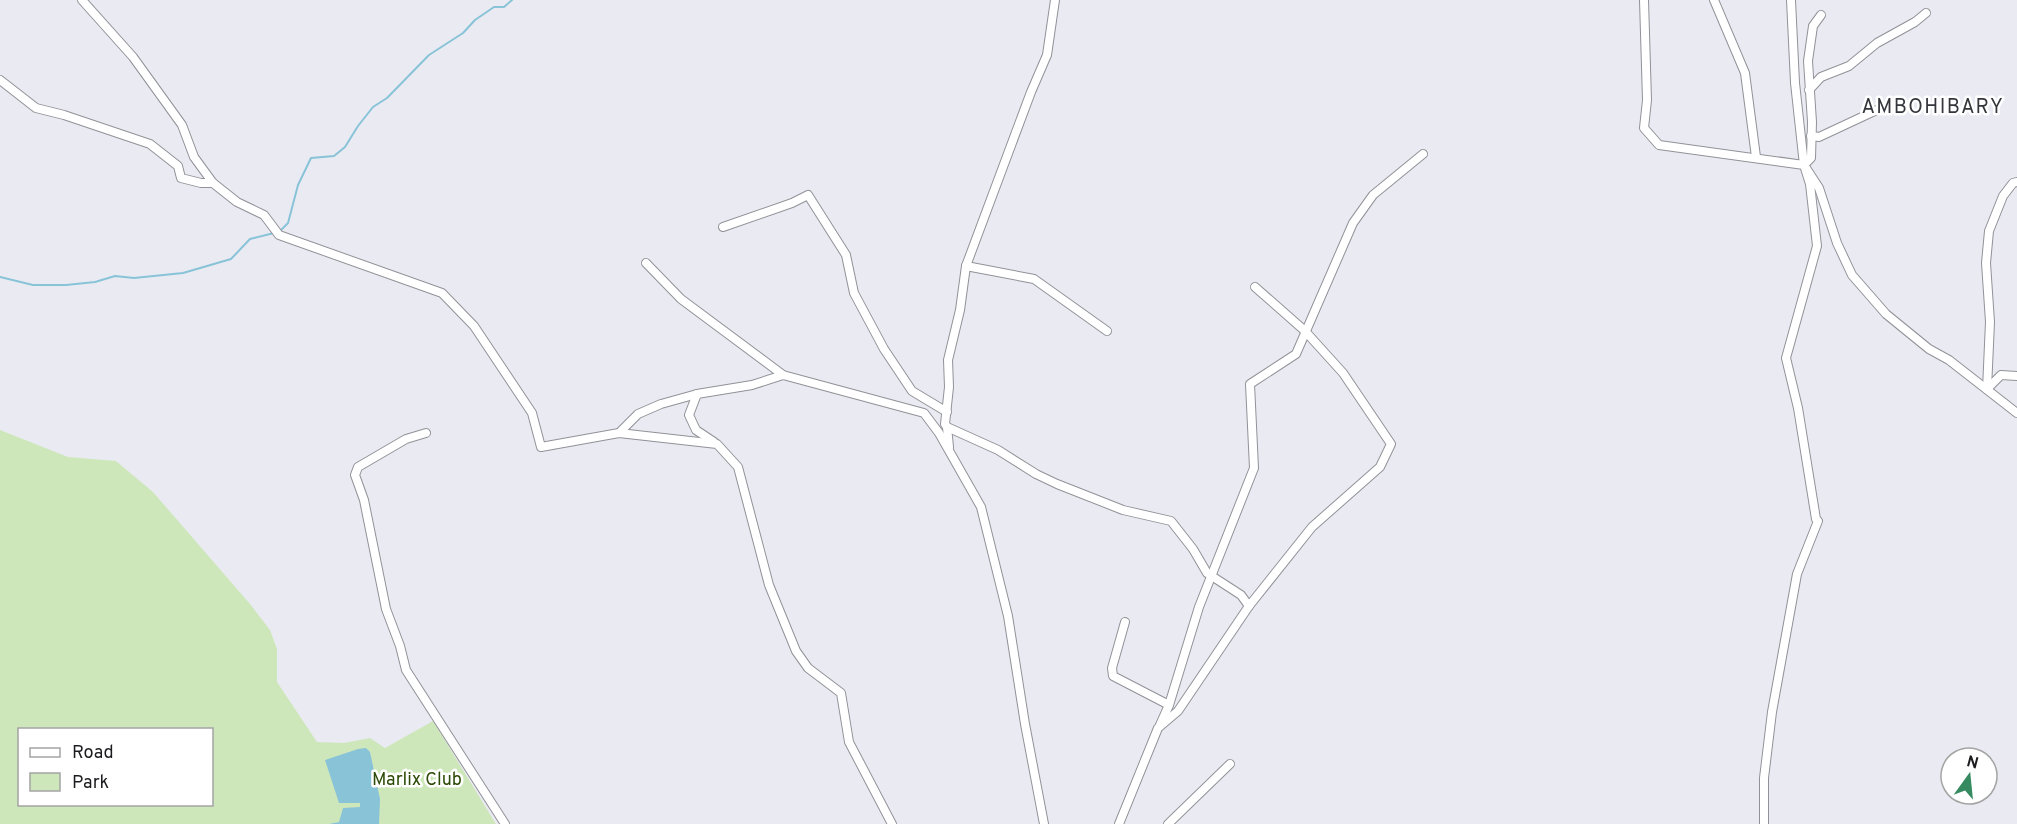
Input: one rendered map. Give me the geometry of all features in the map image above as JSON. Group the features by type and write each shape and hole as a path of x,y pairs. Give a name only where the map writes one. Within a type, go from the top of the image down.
{"street":[{"path":"82,0 133,57 182,125 194,158 213,183 237,202 264,215 276,231 442,293 474,326 532,413 541,447 619,433 717,444"},
{"path":"949,450 945,424 949,387 948,360 960,310 966,266 1047,55 1055,0"},
{"path":"1644,0 1647,100 1644,128 1659,145 1804,165 1819,188 1837,243 1852,275 1886,314 1929,349 1949,360 2017,413"},
{"path":"1714,0 1745,73 1756,157"},
{"path":"1764,824 1764,778 1778,678 1797,574 1818,520 1798,408 1786,358 1817,246 1810,184 1804,165 1795,83 1791,0"},
{"path":"1809,90 1821,77 1849,66 1877,43 1916,22 1926,13"},
{"path":"1804,165 1811,158 1812,123 1808,61 1813,26 1821,15"},
{"path":"0,80 36,108 150,144 178,166 181,178 201,183 213,183"},
{"path":"1810,136 1820,137 1879,109"},
{"path":"1119,824 1169,705 1199,607 1254,468 1250,384 1296,354 1353,223 1373,195 1423,154"},
{"path":"1987,389 1990,322 1986,263 1989,231 2002,196 2013,183 2017,182"},
{"path":"723,227 792,203 808,195 846,255 854,293 884,350 912,391 947,412"},
{"path":"645,263 681,298 783,375 924,413 939,433 981,507 1008,616 1044,824"},
{"path":"966,266 1034,279 1107,331"},
{"path":"1158,728 1178,711 1249,606 1312,527 1380,467 1391,444 1343,373 1305,331 1255,287"},
{"path":"619,433 638,414 661,404 697,394 752,385 783,375"},
{"path":"1987,389 2001,375 2017,376"},
{"path":"697,394 688,415 696,430 717,444 738,468 769,585 796,651 808,668 841,693 849,742 892,824"},
{"path":"947,427 998,450 1036,474 1057,484 1123,510 1171,521 1208,573 1240,595 1249,606"},
{"path":"426,433 406,439 357,467 355,475 364,500 386,609 406,670 505,824"},
{"path":"1125,622 1112,668 1113,676 1169,705"},
{"path":"1168,824 1230,764"}],"green space":[{"name":"Marlix Club","path":"0,430 68,457 116,461 153,492 270,630 277,649 277,682 317,742 344,743 370,738 385,748 433,721 496,824 0,824"}],"water":[{"path":"366,748 370,752 380,799 379,824 329,824 339,822 343,808 360,807 360,803 339,803 325,760"}],"waterway":[{"path":"280,231 288,223 298,185 311,158 334,156 345,147 373,107 387,98 429,55 463,33 475,20 494,7 504,7 512,0"},
{"path":"0,277 33,285 66,285 95,282 115,276 134,278 183,273 231,259 250,239 274,233"}],"district":[{"name":"AMBOHIBARY","path":"1933,108"}]}
